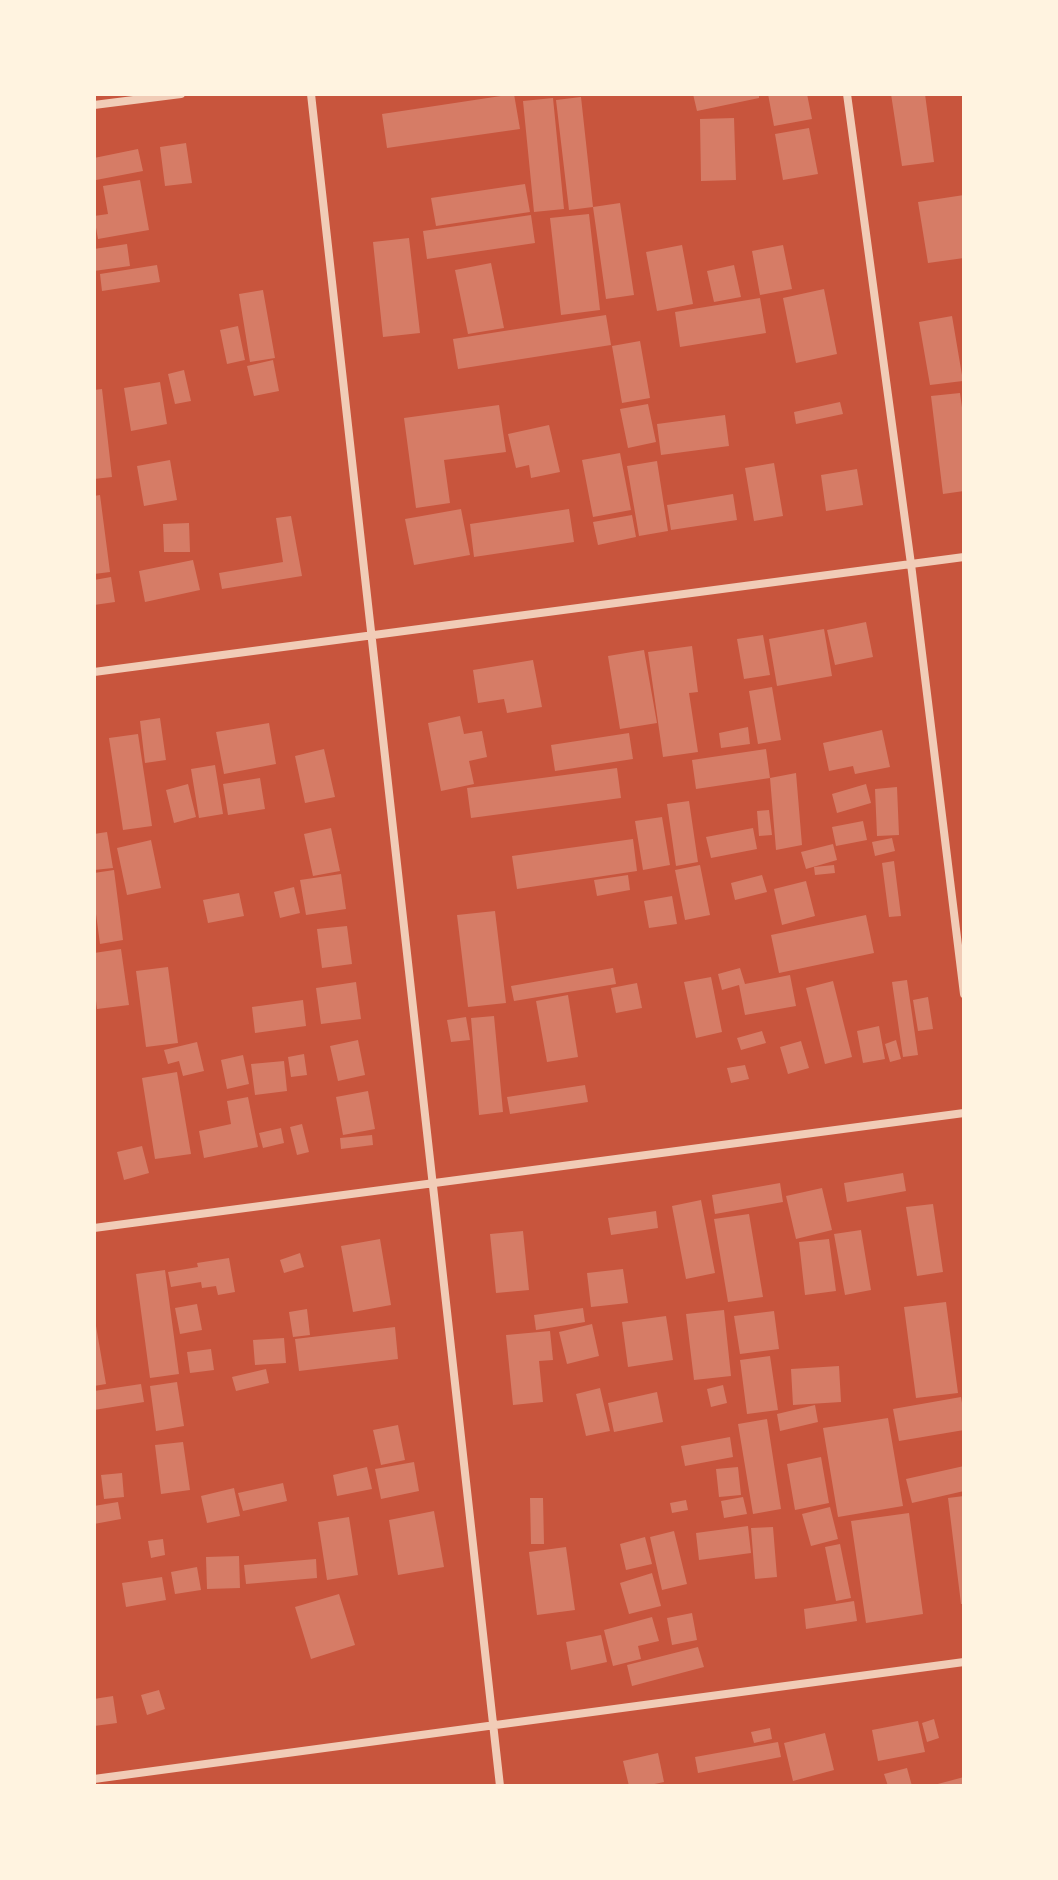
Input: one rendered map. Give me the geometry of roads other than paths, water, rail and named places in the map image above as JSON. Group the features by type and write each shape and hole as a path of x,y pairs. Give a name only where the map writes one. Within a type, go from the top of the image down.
{"street":[{"path":"94,105 181,94"},
{"path":"311,94 500,1786"},
{"path":"847,94 911,564 964,994"},
{"path":"94,672 964,557"},
{"path":"94,1228 964,1113"},
{"path":"94,1779 964,1662"}]}
